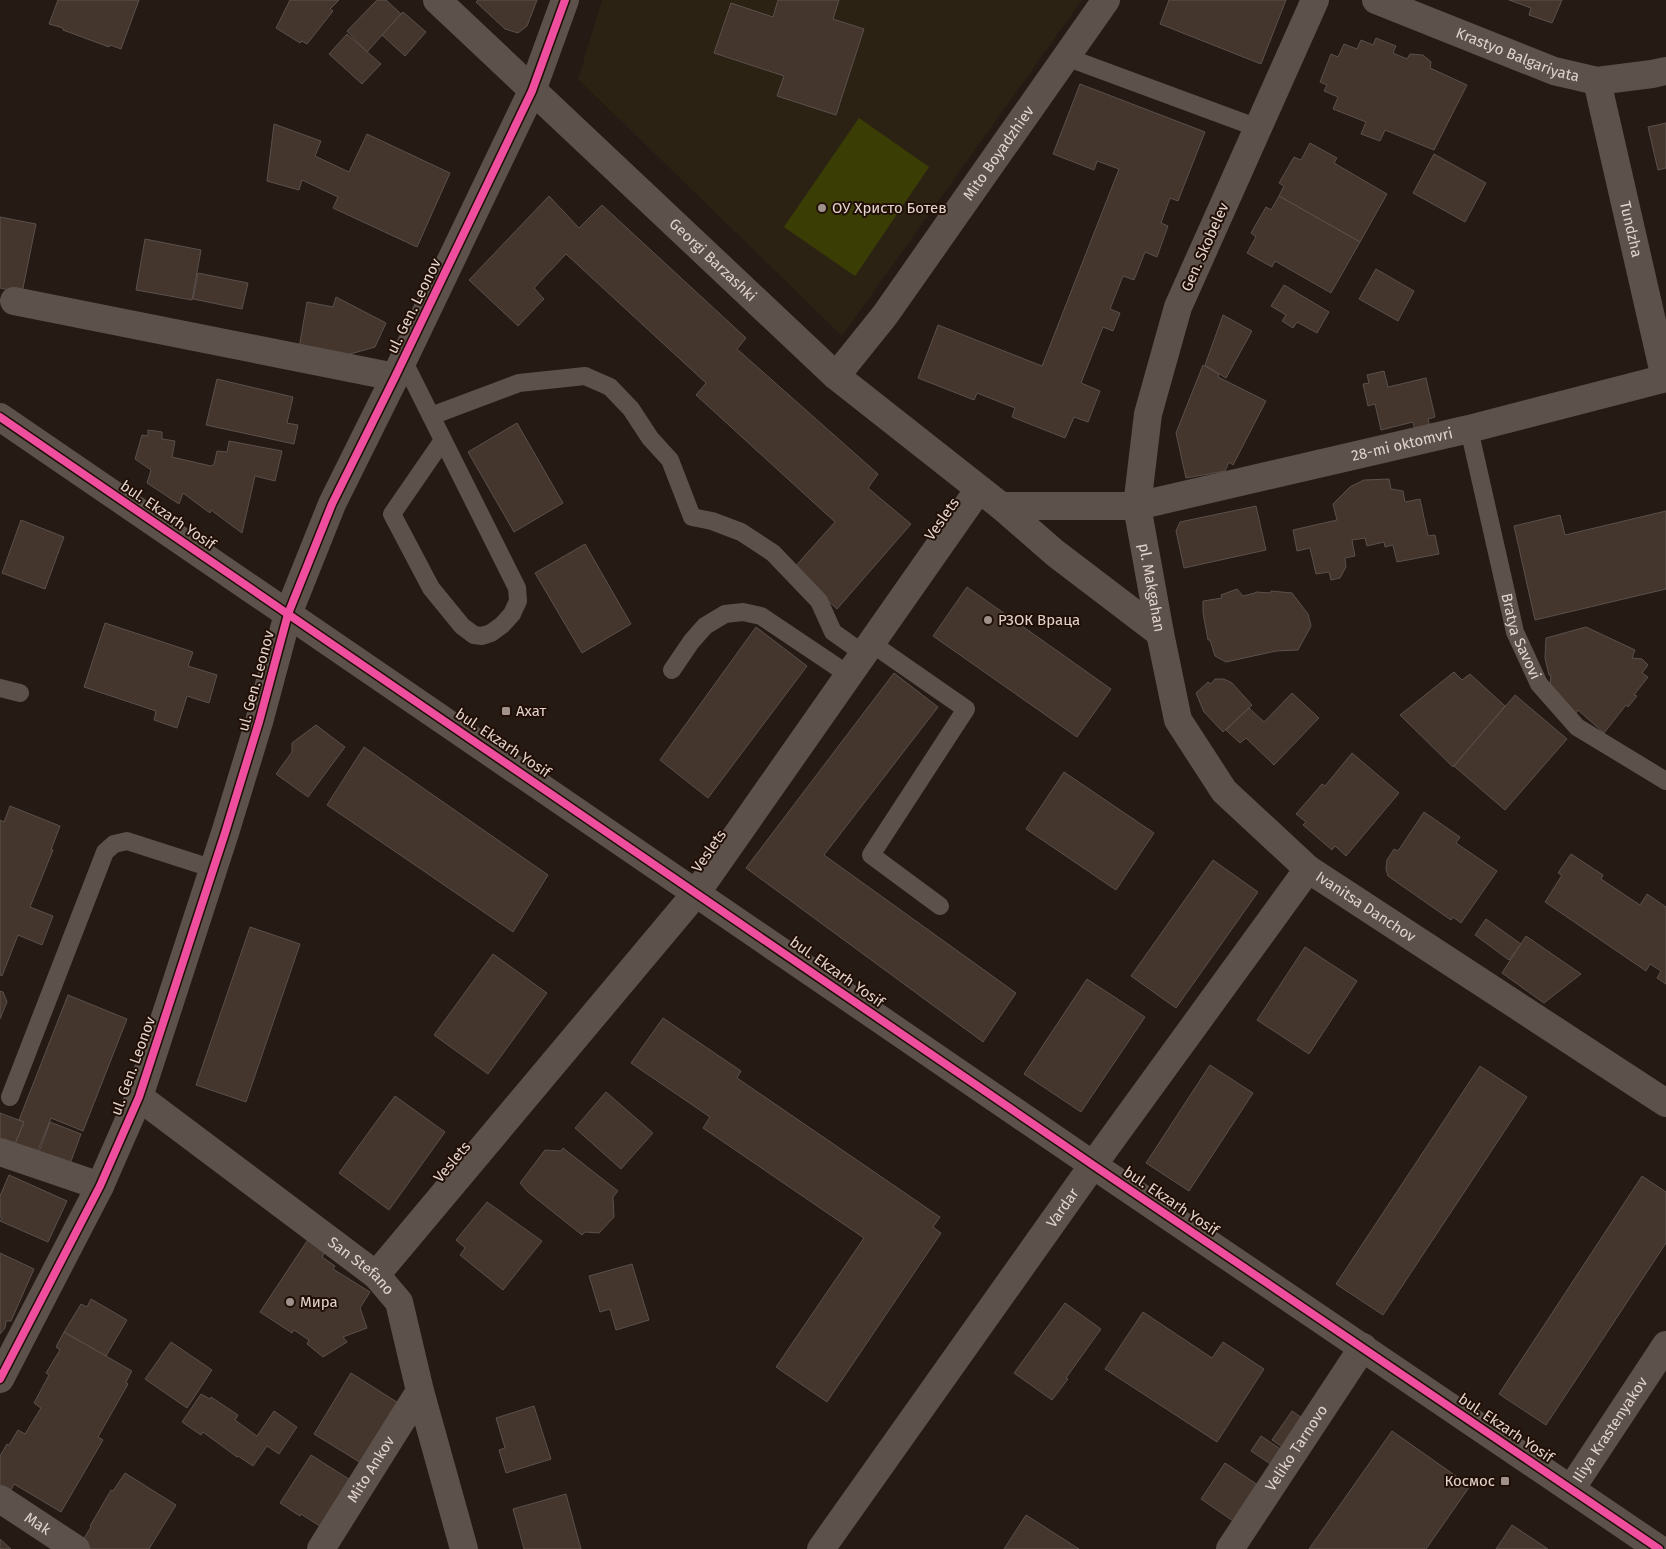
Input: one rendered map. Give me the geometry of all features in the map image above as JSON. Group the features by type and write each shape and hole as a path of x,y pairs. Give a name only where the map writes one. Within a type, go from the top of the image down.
{"street":[{"name":"Georgi Barzashki","path":"437,0 836,376 1001,506"},
{"name":"ul. Gen. Leonov","path":"0,1379 100,1186 139,1097 260,722 288,614 332,504 532,91 566,0"},
{"name":"Mito Boyadzhiev","path":"836,376 885,315 1106,0"},
{"name":"Gen. Skobelev","path":"1137,506 1148,414 1178,307 1315,0"},
{"name":"Krastyo Balgariyata","path":"1376,0 1554,71 1598,82 1666,71"},
{"name":"Tundzha","path":"1598,82 1666,378"},
{"path":"14,301 399,369"},
{"name":"28-mi oktomvri","path":"1137,506 1469,429 1666,378"},
{"name":"bul. Ekzarh Yosif","path":"0,417 697,892 1093,1165 1659,1549"},
{"name":"Veslets","path":"376,1275 697,892 979,489"},
{"path":"1001,506 1137,506"},
{"name":"pl. Makgahan","path":"1001,506 1055,553 1160,633"},
{"name":"pl. Makgahan","path":"1137,506 1160,633"},
{"name":"Ivanitsa Danchov","path":"1160,633 1178,720 1224,791 1308,869 1666,1103"},
{"name":"Vardar","path":"821,1549 1093,1165 1308,869"},
{"name":"San Stefano","path":"139,1097 376,1275 399,1302 420,1391 464,1549"},
{"path":"0,1152 100,1186"},
{"name":"Iliya Krastenyakov","path":"1571,1489 1666,1345"},
{"name":"Veliko Tarnovo","path":"1230,1549 1362,1347"},
{"name":"Mito Ankov","path":"321,1549 420,1391"},
{"name":"Mak","path":"0,1499 76,1549"}],"lane":[{"path":"1066,57 1258,128"},
{"path":"399,369 432,416 517,588 518,600 512,614 491,633 482,636 474,635 462,626 431,588 392,514 443,440"},
{"path":"432,416 519,383 585,376 610,387 631,409 650,438 670,460 692,517 712,521 741,532 773,553 819,601 833,632 861,658"},
{"name":"Bratya Savovi","path":"1469,429 1515,632 1539,684 1576,727 1666,780"},
{"path":"672,670 691,642 705,626 726,614 743,612 761,616 861,658 966,709 871,855 940,906"},
{"path":"0,688 20,693"},
{"path":"10,1097 105,852 114,844 127,841 214,869"}],"shaded area":[{"name":"ОУ Христо Ботев","path":"602,0 1082,0 842,336 578,79"},
{"path":"859,118 929,167 855,276 784,227"}],"building":[{"path":"58,0 139,0 121,49 110,45 109,47 49,24"},
{"path":"290,0 339,0 330,9 333,11 307,44 302,41 300,43 276,28"},
{"path":"377,0 386,0 401,14 367,52 347,31"},
{"path":"478,0 537,0 527,26 518,33 505,29 476,2"},
{"path":"778,0 839,0 833,19 864,29 836,115 777,96 784,76 714,53 731,3 773,17"},
{"path":"1169,0 1286,0 1261,64 1160,24"},
{"path":"1509,0 1562,0 1552,23 1529,15 1531,8"},
{"path":"403,12 426,32 405,56 382,35"},
{"path":"347,34 381,64 362,84 329,54"},
{"path":"1376,38 1396,46 1393,53 1407,59 1410,54 1423,55 1431,62 1430,68 1467,85 1434,150 1385,130 1380,141 1361,134 1366,122 1333,109 1338,97 1324,91 1327,85 1320,82 1331,54 1338,57 1344,44 1357,49 1361,40 1373,45"},
{"path":"1080,84 1205,132 1178,201 1170,198 1161,223 1168,226 1157,257 1145,252 1134,280 1123,276 1110,309 1120,313 1113,331 1103,327 1081,383 1100,391 1088,422 1074,417 1065,438 1012,417 1015,408 977,393 974,400 918,378 938,325 1042,366 1119,169 1097,161 1094,170 1053,154"},
{"path":"1666,123 1666,168 1658,170 1648,127"},
{"path":"274,124 321,141 315,156 349,172 367,134 450,173 417,247 333,208 338,197 302,180 299,190 267,181"},
{"path":"1310,143 1337,158 1334,163 1387,194 1360,242 1279,196 1284,186 1279,183 1294,157 1301,160"},
{"path":"1434,154 1486,183 1465,222 1413,193"},
{"path":"549,196 579,228 602,205 746,338 737,349 878,474 868,488 911,524 837,609 793,569 835,522 696,395 706,383 566,254 534,288 544,299 518,326 469,280"},
{"path":"1279,196 1360,242 1331,293 1275,261 1272,267 1247,253 1256,237 1251,233 1266,207 1271,210"},
{"path":"0,217 36,224 22,293 0,288"},
{"path":"145,239 201,250 192,300 136,290"},
{"path":"1376,269 1414,291 1398,321 1359,299"},
{"path":"198,273 248,283 242,309 193,299"},
{"path":"1284,285 1329,312 1317,333 1297,322 1293,328 1282,321 1286,315 1271,306"},
{"path":"336,297 386,323 375,347 343,356 299,348 307,302 333,307"},
{"path":"1223,315 1252,331 1226,378 1205,365"},
{"path":"1203,365 1219,374 1218,377 1266,401 1233,465 1229,462 1225,471 1186,478 1176,433"},
{"path":"1384,371 1388,387 1426,378 1435,417 1428,419 1430,427 1415,431 1413,422 1381,430 1375,404 1368,406 1363,384 1369,383 1367,375"},
{"path":"217,379 293,397 287,423 298,425 294,444 206,425"},
{"path":"517,423 563,503 514,532 468,452"},
{"path":"148,430 162,432 162,439 175,441 172,457 211,466 214,464 217,451 227,452 229,441 282,451 275,481 255,476 242,533 211,510 210,513 183,493 179,504 147,483 151,470 135,459 142,435 148,436"},
{"path":"1389,479 1391,489 1403,491 1405,502 1420,499 1428,536 1435,535 1439,554 1397,562 1393,545 1385,547 1384,542 1367,546 1365,538 1352,540 1355,556 1345,558 1346,567 1340,578 1331,580 1329,572 1316,574 1310,548 1297,551 1293,530 1337,520 1333,504 1350,487 1364,480"},
{"path":"1256,506 1266,550 1184,568 1176,531 1180,522"},
{"path":"1666,511 1666,589 1535,620 1514,526 1560,515 1565,535"},
{"path":"21,520 64,537 45,589 2,573"},
{"path":"585,544 631,624 582,653 535,573"},
{"path":"967,587 1111,689 1077,737 933,636"},
{"path":"1237,589 1243,596 1256,592 1271,593 1271,591 1292,593 1308,614 1311,626 1298,650 1276,651 1226,662 1215,656 1210,640 1208,640 1203,613 1203,601 1222,598 1221,595"},
{"path":"105,623 193,652 188,666 217,675 209,703 187,696 177,728 154,720 156,711 84,687"},
{"path":"756,627 807,666 708,798 660,760"},
{"path":"1586,627 1635,650 1632,658 1642,659 1648,665 1642,673 1648,677 1634,695 1637,696 1628,707 1626,705 1604,733 1578,710 1576,713 1550,687 1551,675 1549,675 1545,658 1546,638"},
{"path":"1454,672 1462,680 1470,674 1505,706 1453,767 1400,715"},
{"path":"894,673 938,707 824,855 1016,993 983,1042 746,868"},
{"path":"1215,679 1224,679 1232,683 1252,705 1223,732 1204,712 1196,693 1208,682 1211,684"},
{"path":"1292,693 1319,718 1274,765 1246,738 1240,743 1226,730 1249,708 1264,722"},
{"path":"1515,695 1567,739 1505,810 1454,766"},
{"path":"316,725 345,747 308,797 276,774 292,752 292,743"},
{"path":"364,747 548,875 513,932 327,805"},
{"path":"1352,753 1399,793 1346,856 1335,846 1332,850 1303,825 1306,822 1296,814 1322,784 1325,786"},
{"path":"1064,772 1154,833 1116,890 1026,829"},
{"path":"10,806 60,826 51,850 53,850 30,907 53,916 42,945 18,935 2,976 0,975 0,820 4,822"},
{"path":"1424,812 1460,837 1456,843 1497,871 1461,923 1453,917 1451,920 1388,876 1386,869 1387,860 1394,849 1398,851"},
{"path":"1571,854 1603,875 1601,879 1640,905 1647,894 1666,907 1666,984 1657,978 1661,971 1650,964 1646,971 1545,902 1562,875 1558,873"},
{"path":"1213,860 1258,892 1176,1008 1131,976"},
{"path":"1486,919 1521,944 1509,960 1475,935"},
{"path":"250,927 300,944 246,1102 196,1085"},
{"path":"1526,936 1581,974 1544,1003 1502,973"},
{"path":"1305,947 1357,981 1309,1054 1257,1020"},
{"path":"493,954 547,993 488,1074 434,1035"},
{"path":"1087,979 1145,1017 1081,1112 1024,1074"},
{"path":"0,991 3,992 7,1002 0,1019"},
{"path":"68,995 127,1019 83,1131 51,1118 34,1160 12,1151 24,1122 19,1120"},
{"path":"663,1018 741,1071 737,1078 940,1217 933,1227 941,1233 827,1402 776,1367 864,1238 703,1128 710,1117 631,1063"},
{"path":"1210,1065 1253,1093 1189,1191 1146,1163"},
{"path":"1480,1066 1527,1097 1383,1315 1336,1284"},
{"path":"606,1092 653,1133 621,1169 575,1128"},
{"path":"395,1096 445,1132 389,1210 339,1173"},
{"path":"0,1113 24,1122 12,1151 0,1147"},
{"path":"50,1122 81,1134 67,1172 36,1160"},
{"path":"563,1148 618,1191 613,1197 614,1217 599,1233 585,1232 582,1235 528,1192 520,1183 545,1150 561,1151"},
{"path":"9,1175 67,1201 48,1242 0,1221 2,1218 0,1217 0,1196"},
{"path":"1642,1176 1666,1192 1666,1243 1546,1425 1499,1394"},
{"path":"487,1202 542,1241 503,1290 460,1255 465,1248 456,1240"},
{"path":"309,1238 326,1250 322,1257 335,1266 333,1269 370,1292 360,1308 367,1328 343,1337 347,1342 323,1357 307,1344 309,1340 294,1330 292,1333 260,1312"},
{"path":"0,1253 34,1269 11,1321 6,1321 5,1328 0,1334"},
{"path":"632,1264 649,1320 616,1330 610,1309 600,1312 589,1276"},
{"path":"91,1299 127,1320 106,1356 64,1332 81,1304 87,1307"},
{"path":"1065,1303 1101,1329 1052,1400 1014,1373"},
{"path":"1143,1312 1212,1358 1223,1342 1264,1369 1217,1442 1105,1369"},
{"path":"64,1332 132,1371 126,1382 128,1384 98,1437 103,1440 61,1512 14,1484 10,1492 0,1486 0,1456 18,1430 25,1434 41,1408 34,1403 49,1375 46,1373 60,1350 56,1347"},
{"path":"171,1342 212,1370 187,1408 145,1379"},
{"path":"351,1373 403,1406 366,1466 314,1434"},
{"path":"201,1394 210,1399 211,1397 238,1415 235,1420 257,1436 274,1411 297,1427 279,1454 267,1446 253,1466 237,1457 203,1432 201,1435 182,1422"},
{"path":"534,1406 551,1459 506,1473 499,1450 505,1448 496,1418"},
{"path":"1292,1411 1311,1424 1291,1453 1272,1440"},
{"path":"1392,1431 1470,1486 1426,1549 1309,1549"},
{"path":"1261,1436 1288,1454 1278,1469 1251,1451"},
{"path":"311,1455 355,1483 326,1530 280,1503"},
{"path":"1225,1463 1264,1489 1239,1525 1201,1499"},
{"path":"125,1473 176,1505 149,1549 91,1549 81,1543 111,1490 113,1491"},
{"path":"566,1494 581,1549 524,1549 513,1509"},
{"path":"1026,1515 1079,1549 1004,1549"},
{"path":"1512,1525 1548,1549 1496,1549"},
{"path":"0,1539 11,1549 0,1549"}],"cycle path":[{"path":"0,1379 100,1186 139,1097 225,833 259,722 288,614 332,504 532,91 565,0"},
{"path":"0,417 1093,1165 1659,1549"}],"place":[{"name":"ОУ Христо Ботев","path":"822,208"},
{"name":"РЗОК Враца","path":"988,620"},
{"name":"Ахат","path":"506,711"},
{"name":"Мира","path":"290,1302"},
{"name":"Космос","path":"1505,1481"}]}
